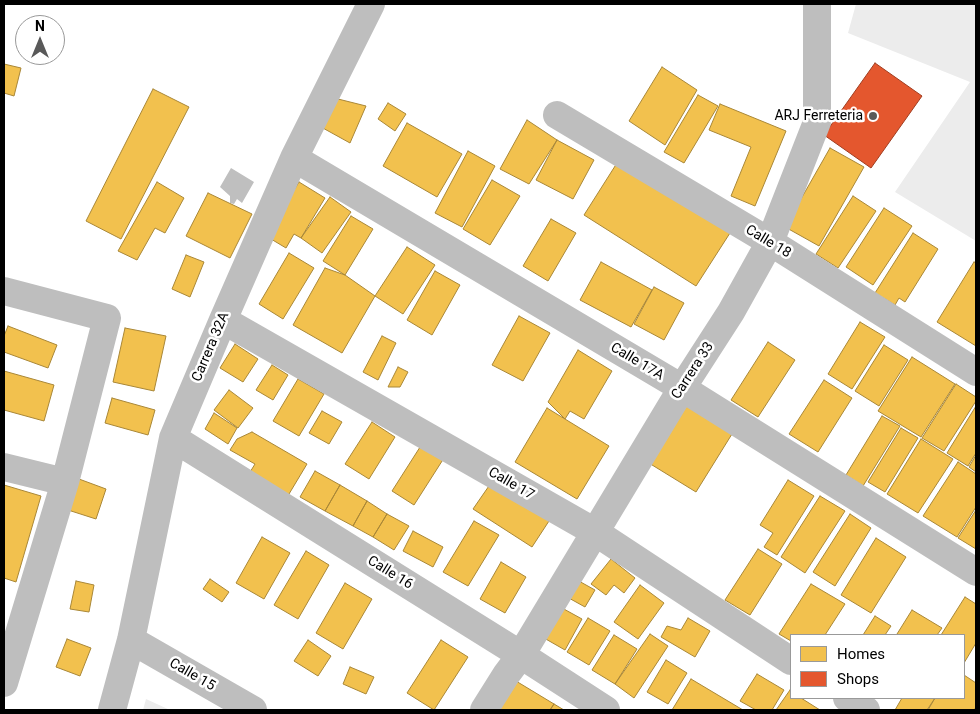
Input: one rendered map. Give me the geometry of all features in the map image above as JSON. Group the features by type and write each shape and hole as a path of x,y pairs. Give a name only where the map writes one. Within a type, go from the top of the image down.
{"street":[{"name":"Carrera 32A","path":"112,710 130,640 173,438 222,320 294,158 370,4"},
{"name":"Carrera 33","path":"484,710 521,655 682,388 731,312 770,242 818,122 817,4"},
{"name":"Calle 18","path":"557,115 770,242 976,372"},
{"name":"Calle 17A","path":"294,158 682,388 976,572"},
{"path":"4,292 107,318 65,482 5,672"},
{"name":"Calle 17","path":"222,320 595,532 790,660"},
{"name":"Calle 16","path":"173,438 606,710"},
{"path":"4,467 65,482"},
{"name":"Calle 15","path":"130,640 253,710"},
{"path":"849,699 866,710"}],"shaded area":[{"path":"856,4 976,4 976,241 895,192 970,82 848,33"},
{"path":"231,168 254,182 242,203 237,199 234,204 230,203 230,196 220,187"},
{"path":"146,699 170,710 143,710"}],"building: Homes":[{"path":"4,64 21,68 14,96 4,93"},
{"path":"662,67 697,90 665,145 629,121"},
{"path":"153,89 189,107 121,239 86,221"},
{"path":"698,95 718,106 684,163 664,152"},
{"path":"338,99 366,106 350,143 321,127"},
{"path":"388,103 406,114 395,131 378,119"},
{"path":"720,104 786,131 755,206 731,196 751,147 709,130"},
{"path":"527,120 557,140 529,184 500,169"},
{"path":"407,123 462,154 437,197 383,166"},
{"path":"557,140 594,160 573,199 536,180"},
{"path":"830,148 864,167 819,246 785,227"},
{"path":"468,151 495,166 462,227 435,213"},
{"path":"617,163 730,233 696,286 584,215"},
{"path":"492,180 520,196 490,245 463,229"},
{"path":"157,182 184,198 165,233 155,228 137,260 118,251"},
{"path":"299,182 325,198 301,238 294,234 286,248 266,236"},
{"path":"208,193 252,214 230,258 186,236"},
{"path":"853,196 876,211 838,268 816,254"},
{"path":"330,197 351,212 322,253 301,238"},
{"path":"884,208 912,226 873,285 846,267"},
{"path":"351,216 373,229 345,275 323,261"},
{"path":"551,219 576,233 548,281 523,266"},
{"path":"913,233 938,249 905,302 899,298 895,305 875,293"},
{"path":"407,247 435,265 403,314 375,296"},
{"path":"289,253 314,268 283,319 259,304"},
{"path":"186,255 204,262 190,297 172,289"},
{"path":"601,262 652,290 631,327 580,300"},
{"path":"974,262 976,263 976,346 937,322"},
{"path":"325,268 345,275 375,296 342,353 293,325"},
{"path":"435,271 460,285 432,335 407,320"},
{"path":"654,287 684,303 664,340 634,324"},
{"path":"519,316 550,333 523,381 492,365"},
{"path":"860,322 885,337 852,389 828,374"},
{"path":"8,326 57,345 48,368 4,352 4,336"},
{"path":"125,328 166,336 154,391 113,382"},
{"path":"382,336 396,343 378,380 363,372"},
{"path":"768,342 795,360 758,417 731,400"},
{"path":"235,344 258,359 243,382 220,368"},
{"path":"884,345 908,360 879,406 855,391"},
{"path":"578,350 612,371 584,419 570,411 565,419 548,402"},
{"path":"912,357 955,384 921,437 878,411"},
{"path":"272,365 288,375 273,400 256,390"},
{"path":"398,367 408,372 400,387 388,387"},
{"path":"4,371 54,385 44,421 4,410"},
{"path":"298,379 324,394 299,436 273,421"},
{"path":"824,380 852,398 818,452 789,434"},
{"path":"956,384 976,397 976,401 944,451 922,438"},
{"path":"229,390 253,408 238,428 214,410"},
{"path":"112,398 155,410 148,435 105,423"},
{"path":"680,402 732,434 696,492 644,460"},
{"path":"976,406 976,453 968,466 947,453"},
{"path":"547,408 609,446 577,499 515,462"},
{"path":"322,411 342,422 329,444 309,433"},
{"path":"214,413 237,428 228,444 205,429"},
{"path":"882,416 900,426 863,486 846,475"},
{"path":"372,422 395,437 369,479 345,464"},
{"path":"901,428 918,438 885,492 868,482"},
{"path":"252,432 307,464 286,499 247,477 255,464 230,450 237,439"},
{"path":"921,439 953,459 918,513 887,494"},
{"path":"422,444 444,458 414,505 392,491"},
{"path":"976,455 976,472 969,467"},
{"path":"958,462 976,474 976,507 957,537 923,516"},
{"path":"315,471 340,485 325,511 300,497"},
{"path":"79,479 106,489 96,519 68,510"},
{"path":"788,480 814,496 777,555 764,547 773,533 760,525"},
{"path":"491,483 549,521 532,547 473,509"},
{"path":"4,485 41,496 16,582 4,578"},
{"path":"340,485 367,501 353,526 325,511"},
{"path":"820,496 845,511 805,573 781,557"},
{"path":"367,501 387,514 373,537 353,526"},
{"path":"976,510 976,549 958,538"},
{"path":"387,514 409,526 394,550 373,537"},
{"path":"850,514 871,528 835,586 813,572"},
{"path":"474,521 499,535 468,586 443,572"},
{"path":"413,531 443,547 433,567 403,551"},
{"path":"262,537 290,553 264,599 236,583"},
{"path":"876,538 906,557 871,613 841,595"},
{"path":"758,549 782,564 750,615 725,600"},
{"path":"306,551 329,565 298,619 274,605"},
{"path":"611,559 635,578 624,593 614,585 606,595 591,584"},
{"path":"501,562 526,577 505,613 480,599"},
{"path":"210,579 229,592 222,602 203,589"},
{"path":"577,580 595,590 585,607 567,597"},
{"path":"76,581 94,585 89,612 70,609"},
{"path":"345,583 372,599 343,649 316,633"},
{"path":"811,584 845,604 826,634 790,634 790,640 779,634"},
{"path":"640,585 664,603 638,639 614,622"},
{"path":"965,597 976,604 976,643 965,661 965,634 942,634"},
{"path":"562,608 582,619 565,650 544,638"},
{"path":"912,610 942,628 938,634 897,634"},
{"path":"875,616 891,626 886,634 864,634"},
{"path":"588,618 610,631 589,665 567,652"},
{"path":"688,618 710,631 695,657 661,637 667,626 681,630"},
{"path":"650,634 668,646 634,698 615,684"},
{"path":"614,635 637,649 615,684 592,670"},
{"path":"67,639 91,648 80,676 56,667"},
{"path":"308,640 331,656 318,676 294,661"},
{"path":"441,640 468,657 434,710 407,693"},
{"path":"666,660 687,673 668,704 647,692"},
{"path":"350,667 374,677 366,694 343,684"},
{"path":"757,674 784,690 772,710 756,710 740,701"},
{"path":"506,675 554,704 550,710 484,710"},
{"path":"965,676 976,683 976,707 974,710 928,710 934,699 965,699"},
{"path":"691,679 743,710 672,710"},
{"path":"790,690 790,699 803,699 820,710 776,710"},
{"path":"901,699 934,699 927,710 895,710"},
{"path":"554,704 564,710 550,710"}],"building: Shops":[{"name":"ARJ Ferreteria","path":"875,63 922,96 871,168 824,135"}],"place":[{"name":"ARJ Ferreteria","path":"873,116"}]}
